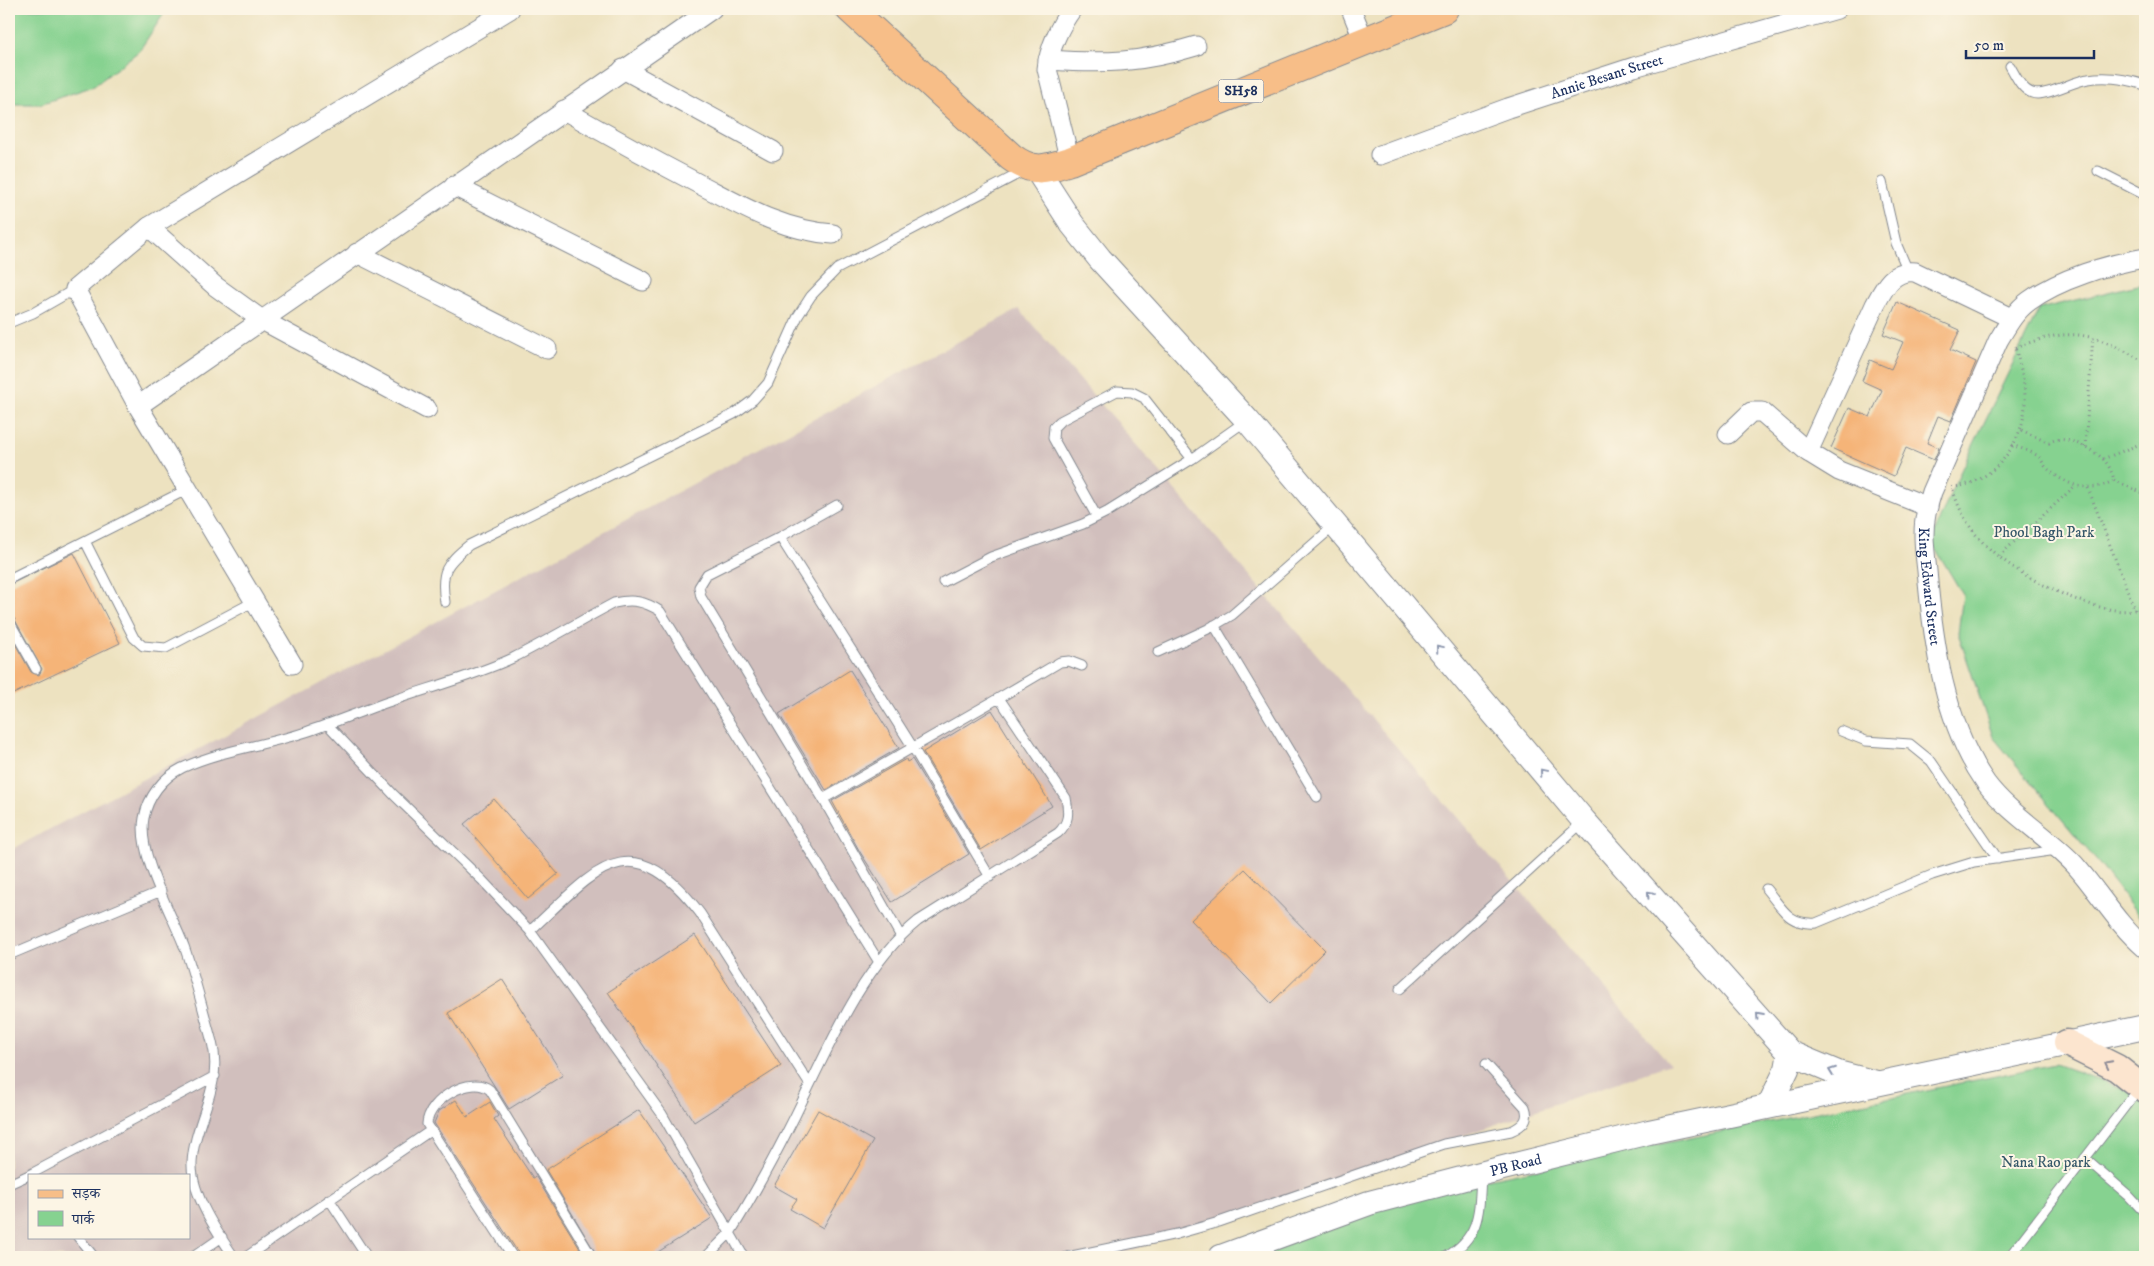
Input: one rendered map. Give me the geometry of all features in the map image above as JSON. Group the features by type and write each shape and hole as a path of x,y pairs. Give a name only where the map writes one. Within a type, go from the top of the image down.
{"main road":[{"path":"850,9 1010,157 1033,169"},
{"name":"SH58","path":"1033,169 1070,160 1444,9"},
{"path":"2067,1043 2117,1068 2143,1088"}],"street":[{"path":"292,664 138,406 75,289 149,227 510,9"},
{"path":"138,406 712,9"},
{"path":"1070,160 1048,80 1048,60 1072,9"},
{"path":"1350,9 1364,41"},
{"name":"Annie Besant Street","path":"1380,155 1508,108 1634,67 1837,9"},
{"path":"1048,60 1103,63 1133,61 1158,58 1196,46"},
{"path":"623,69 773,151"},
{"path":"564,110 653,160 764,218 800,230 833,234"},
{"path":"1033,169 1072,224 1100,259 1247,420 1584,821 1790,1053 1838,1073 1877,1083"},
{"path":"454,186 643,280"},
{"path":"149,227 215,286 262,320 427,409"},
{"path":"358,253 547,349"},
{"name":"King Edward Street","path":"2145,258 2123,262 2055,286 2028,301 2008,324 1943,488 1928,507 1925,537 1931,614 1948,698 1964,742 1988,784 2006,804 2060,850 2082,873 2111,912 2145,948"},
{"path":"1808,452 1882,291 1895,276 1908,271 1919,273 2008,324"},
{"path":"1728,434 1751,412 1762,412 1808,452 1839,471 1928,507"},
{"name":"PB Road","path":"1221,1257 1240,1248 1369,1203 1649,1132 2145,1026"},
{"path":"1769,1106 1787,1069 1790,1053"}],"lane":[{"path":"2010,66 2021,84 2034,94 2042,94 2089,78 2112,78 2145,85"},
{"path":"445,602 442,584 444,570 450,560 469,545 734,414 753,400 768,383 798,316 811,296 837,269 1033,169"},
{"path":"2098,171 2145,195"},
{"path":"1882,182 1896,243 1908,271"},
{"path":"9,323 33,313 75,289"},
{"path":"1097,518 1053,438 1054,427 1060,421 1117,391 1132,392 1144,398 1192,459"},
{"path":"943,582 991,557 1097,518 1192,459 1247,420"},
{"path":"9,580 188,489"},
{"path":"837,505 708,574 699,587 701,597 823,799 900,935"},
{"path":"1158,652 1232,615 1336,525"},
{"path":"780,537 912,746 990,877"},
{"path":"85,541 134,638 143,646 166,648 255,601"},
{"path":"234,1257 197,1194 192,1163 197,1138 215,1076 213,1047 184,946 161,891 144,841 144,819 158,786 180,769 208,758 328,724 390,701 477,673 514,657 614,603 629,600 646,602 660,611 880,962"},
{"path":"9,621 36,669"},
{"path":"1214,625 1317,797"},
{"path":"823,799 1060,662 1069,661 1082,666"},
{"path":"706,1257 730,1233 764,1176 850,1008 900,935 918,921 1058,833 1067,821 1069,812 1066,798 999,698"},
{"path":"328,724 394,795 482,880 530,931 662,1114 744,1257"},
{"path":"1841,731 1866,741 1910,744 1919,750 1931,761 1998,859"},
{"path":"1400,989 1584,821"},
{"path":"1766,889 1791,920 1801,924 1816,923 1932,874 1974,862 2060,850"},
{"path":"530,931 584,881 604,867 618,862 635,863 655,869 684,892 700,913 810,1085"},
{"path":"9,955 161,891"},
{"path":"1067,1257 1177,1234 1219,1222 1435,1146 1511,1131 1525,1121 1528,1114 1525,1107 1486,1064"},
{"path":"32,1174 215,1076"},
{"path":"513,1257 427,1124 429,1114 439,1100 473,1084 485,1086 490,1090 592,1257"},
{"path":"2009,1257 2085,1158 2143,1088"},
{"path":"246,1257 430,1131"},
{"path":"2085,1158 2145,1213"},
{"path":"1446,1257 1462,1248 1473,1232 1478,1216 1481,1174"},
{"path":"9,1184 28,1176"},
{"path":"329,1200 367,1257"},
{"path":"79,1238 94,1257"},
{"path":"193,1257 222,1238"}],"path":[{"path":"2008,324 2024,388 2025,406 2019,429 2012,445 1997,467 1979,480 1943,488 1979,538 2018,570 2084,602 2115,610 2145,608"},
{"path":"2015,348 2053,334 2074,334 2100,339 2145,362"},
{"path":"2085,447 2093,337"},
{"path":"2019,429 2049,443 2052,440 2063,440 2085,447 2102,459 2112,471 2114,480"},
{"path":"2102,459 2145,442"},
{"path":"2012,445 2040,457 2045,467 2075,486 2088,488 2104,486 2114,480"},
{"path":"2114,480 2145,494"},
{"path":"1999,556 2075,486"},
{"path":"2088,488 2135,610"}],"shaded area":[{"path":"1019,309 1670,1064 1112,1257 9,1257 9,851"}],"green space":[{"path":"9,9 167,9 139,51 94,86 40,104 9,104"},
{"name":"Phool Bagh Park","path":"2145,283 2145,925 2101,866 1993,737 1958,633 1963,595 1931,541 1954,485 2039,309"},
{"name":"Nana Rao park","path":"2055,1064 2134,1092 2145,1102 2145,1257 1220,1257 1360,1205"}],"building":[{"path":"1897,302 1960,330 1950,350 1976,362 1951,421 1938,416 1927,443 1939,448 1934,460 1906,448 1894,476 1831,448 1849,408 1870,417 1882,390 1862,381 1870,360 1891,369 1903,342 1883,334"},
{"path":"74,553 120,643 9,696 9,633 31,672 39,675 42,669 14,618 9,615 9,585"},
{"path":"850,670 899,748 826,790 779,714"},
{"path":"992,710 1052,806 981,850 923,752"},
{"path":"906,759 907,762 912,759 969,854 892,902 860,852 832,801"},
{"path":"494,799 558,874 528,899 464,824"},
{"path":"1245,869 1325,950 1271,1003 1191,920"},
{"path":"695,935 781,1066 694,1122 608,992"},
{"path":"502,979 563,1075 509,1109 448,1013"},
{"path":"456,1100 467,1117 490,1102 498,1116 494,1119 533,1178 536,1177 585,1257 521,1257 434,1123 439,1111"},
{"path":"639,1110 712,1218 650,1257 598,1257 546,1170"},
{"path":"818,1110 873,1141 823,1228 790,1209 797,1199 774,1186"}]}
